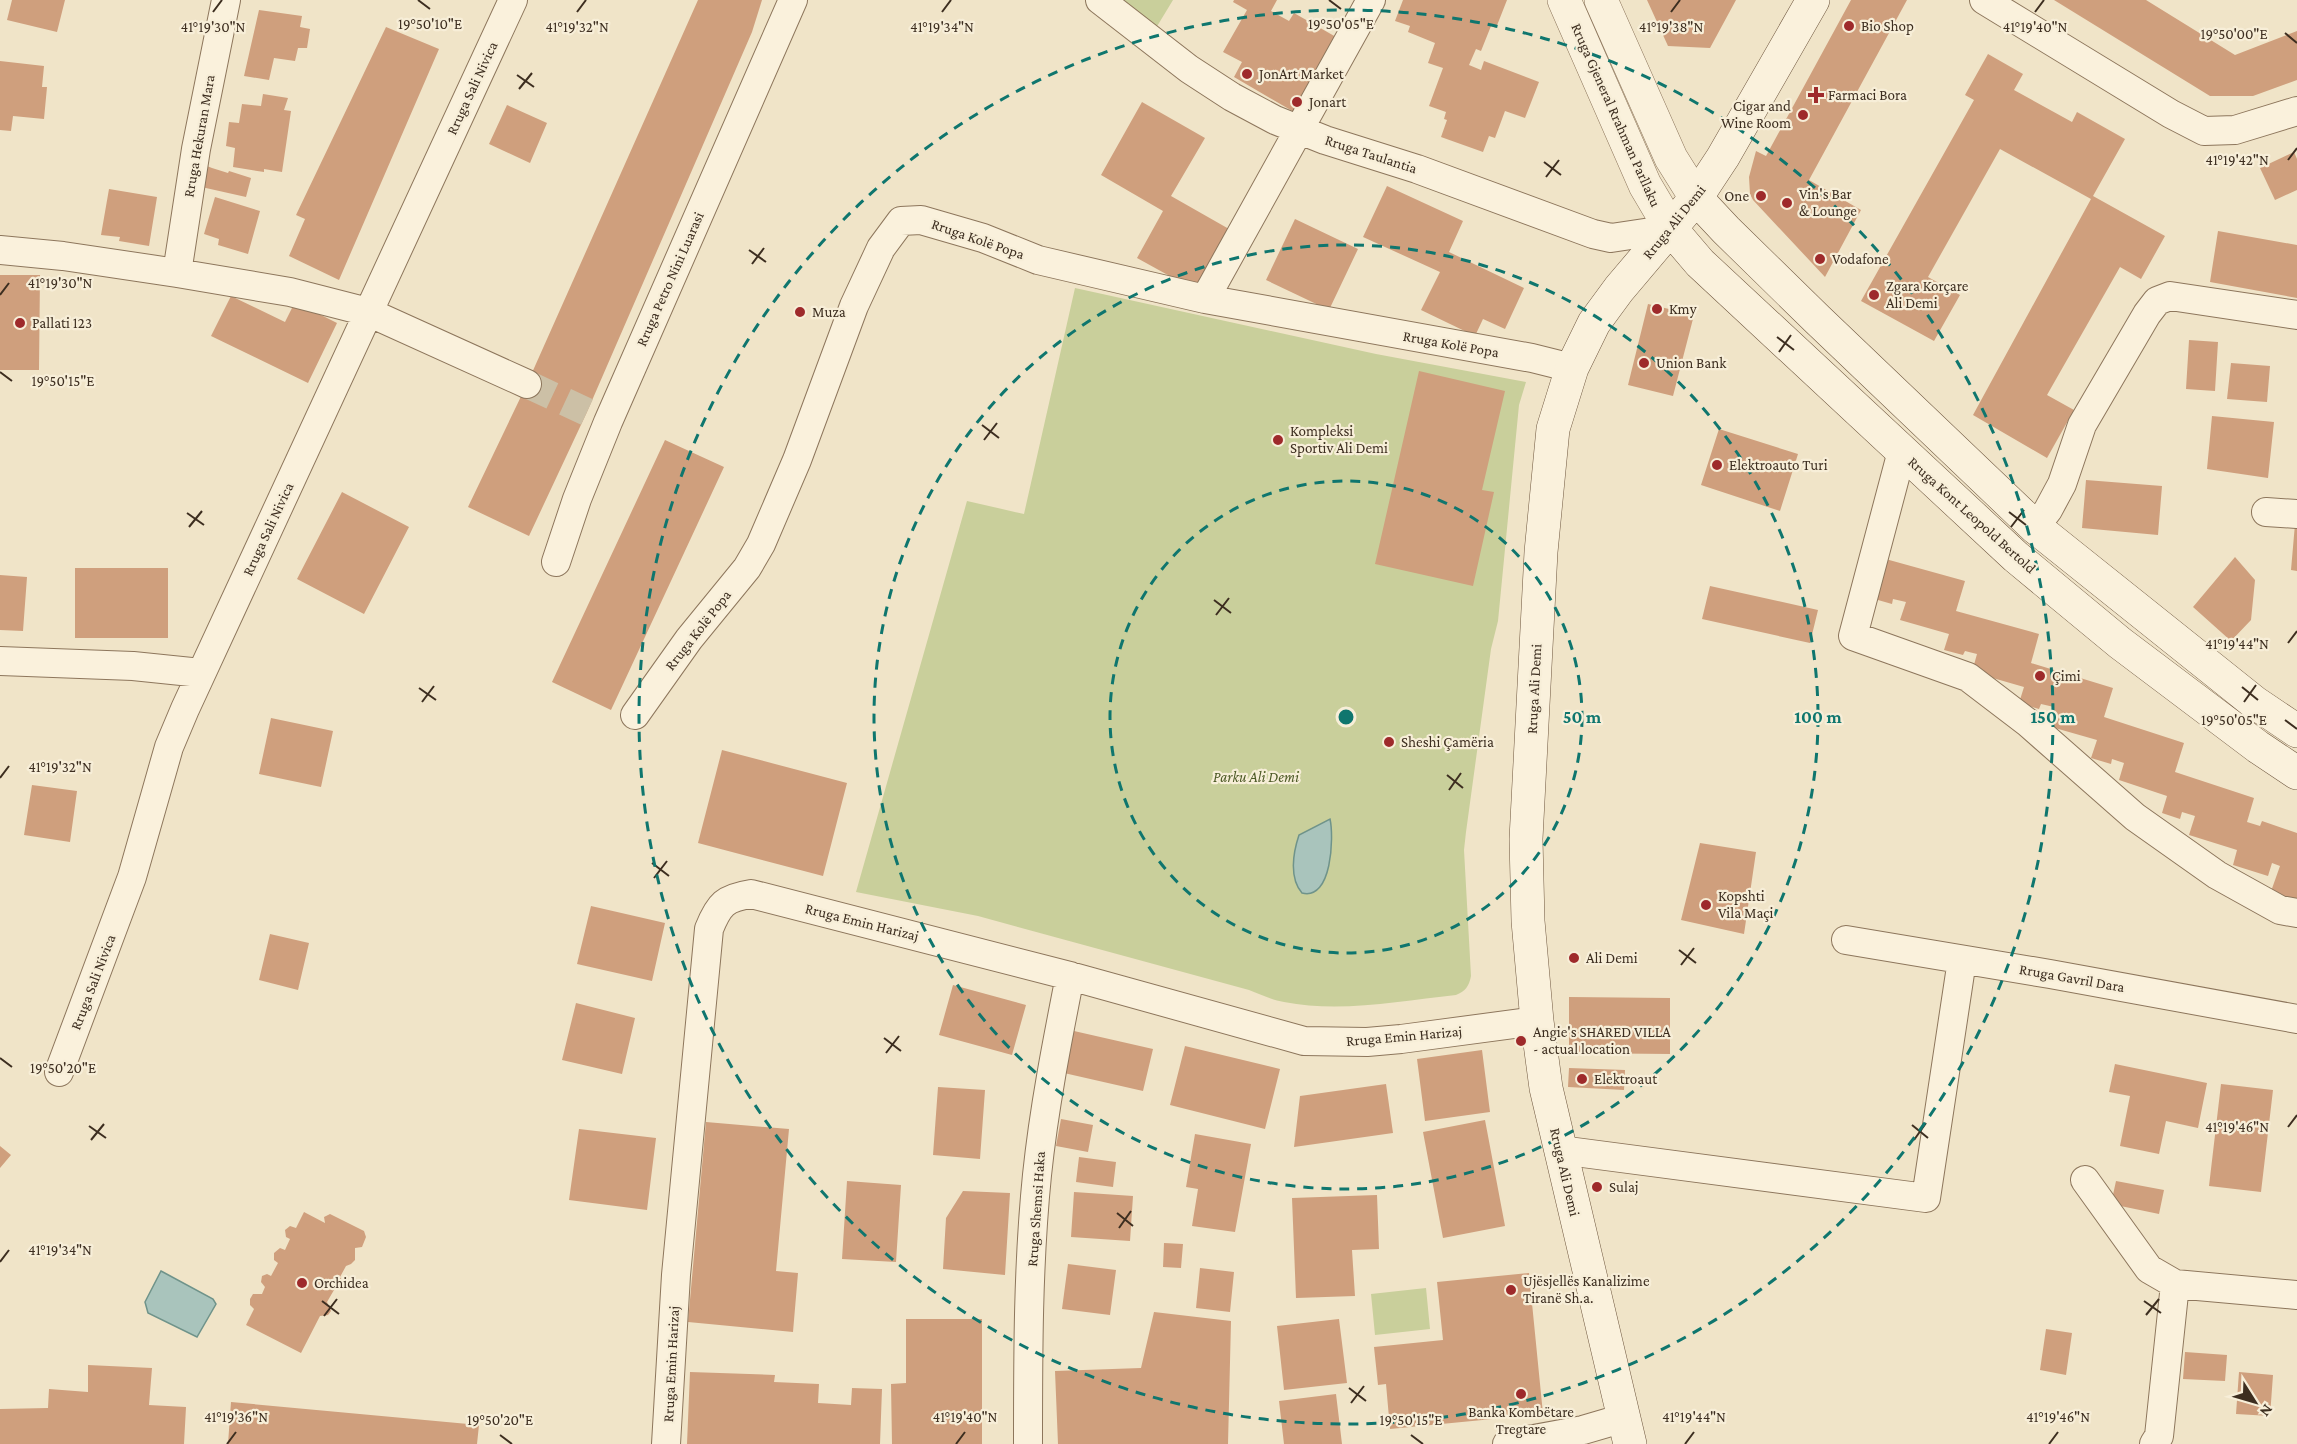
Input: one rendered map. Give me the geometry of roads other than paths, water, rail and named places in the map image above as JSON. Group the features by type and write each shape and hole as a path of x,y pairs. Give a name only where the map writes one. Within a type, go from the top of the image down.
{"main road":[{"name":"Rruga Gjeneral Rrahman Parllaku","path":"1564,0 1645,185 1671,229"},
{"path":"1601,0 1671,158 1696,198 1726,230 2035,527 2254,702 2297,731"},
{"name":"Rruga Ali Demi","path":"1627,1431 1546,1088 1528,921 1525,860 1541,552 1553,429 1572,368 1585,339 1605,307 1696,198 1731,144 1813,0"},
{"name":"Rruga Kont Leopold Bertold","path":"1671,229 1700,263 2016,557 2120,643 2258,747 2297,772"}],"street":[{"name":"Rruga Hekuran Mara","path":"177,273 196,149 226,0"},
{"name":"Rruga Sali Nivica","path":"59,1072 132,877 169,747 201,673 513,0"},
{"name":"Rruga Petro Nini Luarasi","path":"556,562 577,499 598,417 793,0"},
{"name":"Rruga Taulantia","path":"1100,0 1214,86 1250,108 1300,131 1417,169 1593,234 1611,238 1671,229"},
{"path":"1205,299 1371,0"},
{"path":"1984,0 2171,114 2204,131 2235,130 2297,111"},
{"name":"Rruga Kolë Popa","path":"635,714 689,639 747,568 761,544 797,460 854,306 881,248 901,221 921,220 983,238 1038,260 1205,299 1532,358 1572,368"},
{"path":"0,250 177,273 290,292 368,312 527,384"},
{"path":"2035,527 2048,510 2062,484 2082,424 2157,301 2170,296 2297,315"},
{"path":"1902,451 1853,636 1968,677 2027,722 2135,817 2217,875 2280,910 2297,913"},
{"path":"2266,512 2297,514"},
{"path":"0,661 133,666 201,673"},
{"name":"Rruga Emin Harizaj","path":"666,1444 676,1275 709,929 716,912 731,897 751,894 1070,976 1304,1041 1367,1042 1537,1021"},
{"name":"Rruga Gavril Dara","path":"1846,940 2297,1019"},
{"path":"1560,1150 1926,1198 1962,960"},
{"name":"Rruga Shemsi Haka","path":"1028,1444 1028,1329 1037,1176 1050,1080 1070,976"},
{"path":"2085,1180 2149,1269 2175,1284 2297,1295"},
{"path":"2154,1444 2159,1436 2175,1284"},
{"path":"1507,1444 1583,1430 1627,1431"}],"water":[{"path":"1330,819 1331,852 1325,878 1320,887 1312,893 1302,893 1294,873 1294,857 1299,835"},
{"path":"161,1271 213,1299 216,1304 197,1337 148,1313 145,1302"}],"tunnel":[{"path":"527,384 587,412"}],"place":[{"name":"Bio Shop","path":"1849,26"},
{"name":"JonArt Market","path":"1247,74"},
{"name":"Farmaci Bora","path":"1816,95"},
{"name":"Jonart","path":"1297,102"},
{"name":"Cigar and Wine Room","path":"1803,115"},
{"name":"One","path":"1761,196"},
{"name":"Vin's Bar & Lounge","path":"1787,203"},
{"name":"Vodafone","path":"1820,259"},
{"name":"Zgara Korçare Ali Demi","path":"1874,295"},
{"name":"Kmy","path":"1657,309"},
{"name":"Muza","path":"800,312"},
{"name":"Pallati 123","path":"20,323"},
{"name":"Union Bank","path":"1644,363"},
{"name":"Kompleksi Sportiv Ali Demi","path":"1278,440"},
{"name":"Elektroauto Turi","path":"1717,465"},
{"name":"Çimi","path":"2040,676"},
{"name":"Sheshi Çamëria","path":"1389,742"},
{"name":"Kopshti Vila Maçi","path":"1706,905"},
{"name":"Ali Demi","path":"1574,958"},
{"name":"Angie's SHARED VILLA - actual location","path":"1521,1041"},
{"name":"Elektroaut","path":"1582,1079"},
{"name":"Sulaj","path":"1597,1187"},
{"name":"Orchidea","path":"302,1283"},
{"name":"Ujësjellës Kanalizime Tiranë Sh.a.","path":"1511,1290"},
{"name":"Banka Kombëtare Tregtare","path":"1521,1394"}],"park label":[{"name":"Parku Ali Demi","path":"1256,777"}]}
